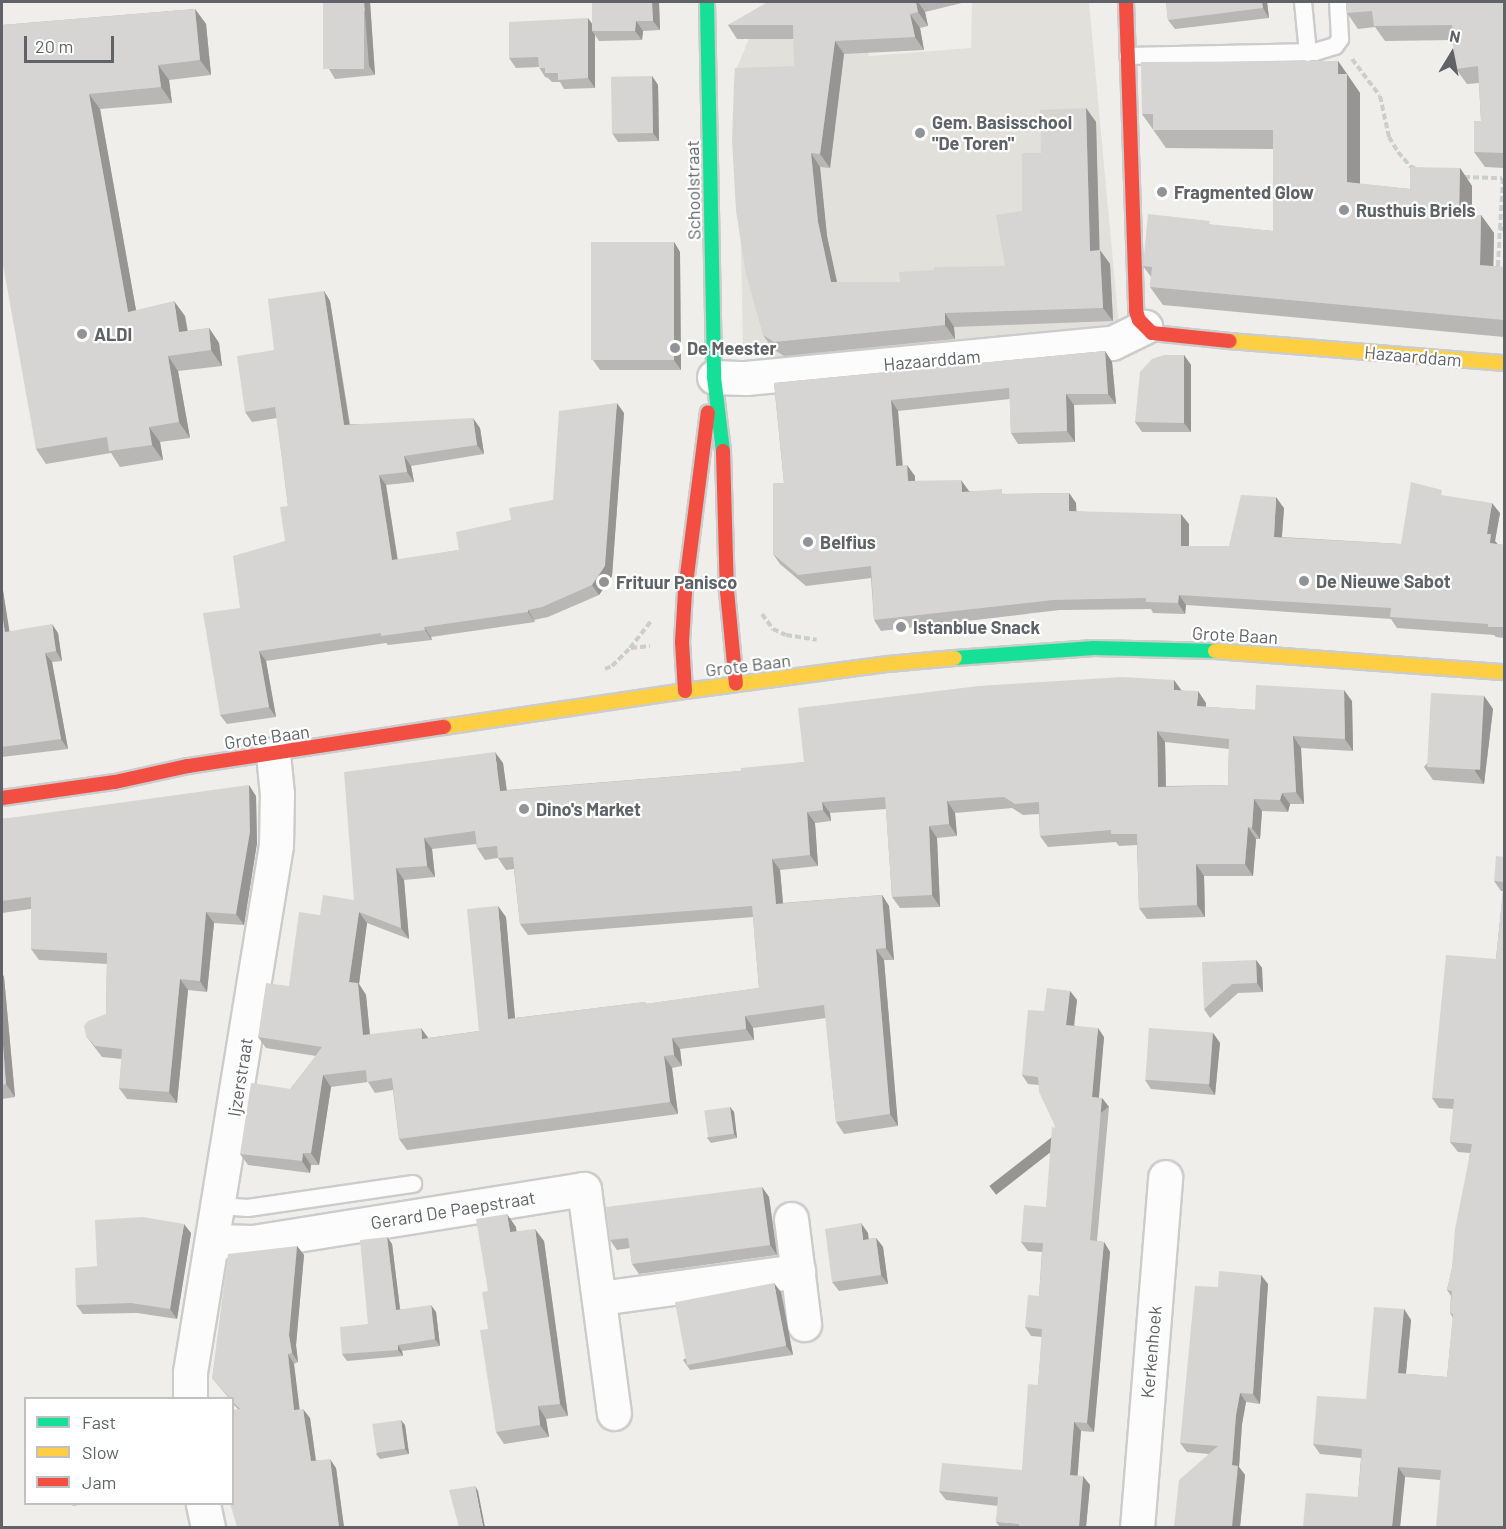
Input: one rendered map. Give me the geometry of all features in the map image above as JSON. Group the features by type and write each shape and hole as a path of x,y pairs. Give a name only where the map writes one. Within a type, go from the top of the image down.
{"main road":[{"name":"Schoolstraat","path":"707,2 714,377 723,432 727,591 736,684"},
{"path":"1126,2 1137,311 1139,320 1145,327"},
{"name":"Hazaarddam","path":"1145,327 1152,333 1164,336 1504,363"},
{"name":"Schoolstraat","path":"685,691 682,642 685,591 702,441 714,377"},
{"name":"Grote Baan","path":"2,798 685,691 888,664 1094,648 1208,651 1504,672"}],"street":[{"name":"Hazaarddam","path":"714,377 746,378 1112,343 1145,327"},
{"name":"Ijzerstraat","path":"190,1397 190,1372 219,1206 276,845 277,794 273,754"},
{"name":"Kerkenhoek","path":"1137,1527 1166,1177"},
{"name":"Gerard De Paepstraat","path":"213,1241 253,1242 584,1189 614,1413"},
{"path":"791,1219 804,1324"},
{"path":"600,1298 798,1271"},
{"path":"203,1505 208,1527"}],"lane":[{"path":"1303,2 1312,53"},
{"path":"1128,56 1312,53 1335,46 1340,39 1338,2"},
{"path":"219,1206 248,1208 413,1184"}],"path":[{"path":"1340,39 1380,96 1389,137 1398,153 1411,167 1422,169"},
{"path":"1457,177 1503,178 1502,229 1498,266"}],"shaded area":[{"name":"Gem. Basisschool \"De Toren\"","path":"855,2 869,56 971,48 972,2 1089,2 1120,338 777,361 771,353 757,344 743,345 737,68 754,26"}],"building":[{"path":"323,2 364,2 364,69 323,69"},
{"path":"592,2 652,2 653,21 636,21 635,31 592,31"},
{"path":"771,2 916,2 918,12 910,14 915,37 835,41 820,154 811,153 818,222 831,282 900,282 899,272 934,270 934,267 1005,266 996,215 1022,211 1022,153 1041,153 1040,110 1086,108 1090,251 1100,250 1103,308 945,313 945,325 774,342 763,335 746,274 736,211 732,140 735,68 794,66 793,25 728,25"},
{"path":"1166,2 1262,2 1263,8 1168,20"},
{"path":"1346,2 1504,2 1504,153 1474,152 1474,121 1481,121 1478,66 1456,69 1452,25 1374,26 1372,11 1347,13"},
{"path":"195,9 200,60 158,65 161,87 89,94 128,312 174,301 179,332 209,328 211,350 168,356 179,422 149,427 152,445 109,451 107,437 36,449 2,259 2,25"},
{"path":"588,18 588,78 558,80 558,73 545,73 545,68 539,68 538,57 509,58 509,22"},
{"name":"Rusthuis Briels","path":"1338,61 1338,74 1347,74 1347,182 1410,189 1410,167 1460,168 1459,215 1481,215 1480,265 1504,267 1504,320 1150,287 1152,267 1143,266 1148,214 1273,231 1273,130 1153,130 1153,114 1142,114 1141,62"},
{"path":"652,76 653,133 612,134 611,77"},
{"path":"591,242 674,242 674,360 591,360"},
{"path":"324,291 344,425 473,418 477,445 404,456 407,472 379,475 392,560 459,550 456,532 511,520 509,508 553,500 559,411 617,403 605,566 592,585 542,607 528,610 528,612 424,627 425,630 381,636 381,633 259,651 269,707 220,715 203,613 240,608 233,556 285,541 280,507 288,506 275,407 245,412 237,356 274,350 268,299"},
{"path":"1105,351 1108,394 1066,394 1067,431 1011,433 1009,388 891,400 896,466 907,465 908,481 961,480 962,492 1002,489 1002,494 1069,493 1069,511 1181,514 1181,546 1229,546 1241,495 1276,497 1274,537 1401,544 1411,482 1442,490 1441,495 1492,503 1487,534 1491,534 1490,543 1504,545 1504,627 1390,617 1391,608 1179,595 1178,603 1146,602 1146,598 1053,600 874,620 871,566 798,575 773,554 773,483 784,483 774,383"},
{"path":"1164,355 1184,355 1184,423 1135,422 1140,372 1152,359"},
{"path":"2,614 5,632 52,624 56,651 45,653 61,739 2,747"},
{"path":"1122,677 1174,680 1174,690 1198,691 1197,706 1255,710 1256,685 1344,690 1345,739 1293,736 1296,792 1282,793 1280,800 1254,799 1252,828 1248,827 1245,864 1196,864 1197,905 1139,908 1137,834 1111,834 1111,830 1040,836 1039,802 1015,804 1004,797 947,801 949,824 929,826 932,895 892,897 885,797 822,802 823,810 807,812 810,855 772,859 776,904 882,895 886,948 876,949 890,1114 836,1122 824,1005 745,1016 746,1029 672,1038 674,1055 664,1056 670,1102 399,1139 392,1078 367,1082 366,1070 323,1075 311,1153 303,1153 302,1161 240,1154 251,1083 291,1089 322,1047 258,1037 266,983 289,986 299,912 320,915 323,895 354,900 344,772 495,752 500,791 741,771 741,768 804,762 798,708 979,686","holes":["1157,731 1229,739 1228,785 1158,787","475,831 477,848 497,846 498,858 513,857 520,924 752,906 759,988 645,1004 645,1002 508,1019 498,906 467,909 479,1031 422,1039 421,1028 363,1035 358,983 349,982 359,912 401,928 396,868 427,866 424,838"]},
{"path":"1431,693 1484,696 1480,770 1427,767"},
{"path":"249,785 250,832 236,914 206,912 200,981 180,979 169,1092 119,1088 122,1049 95,1046 86,1036 84,1026 88,1021 106,1014 107,953 31,949 31,897 2,901 2,819"},
{"path":"1496,856 1504,857 1504,882 1494,881"},
{"path":"1504,882 1503,1527 1436,1527 1441,1470 1398,1467 1392,1527 1303,1527 1306,1493 1358,1497 1362,1449 1313,1444 1317,1396 1366,1399 1374,1307 1404,1309 1398,1373 1447,1377 1453,1314 1450,1313 1452,1291 1447,1290 1452,1268 1455,1229 1472,1144 1450,1142 1454,1099 1432,1098 1446,955 1496,959"},
{"path":"1256,960 1257,983 1232,984 1204,1009 1202,962"},
{"path":"1047,988 1070,991 1066,1025 1098,1028 1092,1097 1102,1098 1090,1240 1104,1242 1087,1423 1074,1422 1070,1475 1083,1476 1079,1527 1019,1527 1019,1524 996,1522 998,1497 939,1491 942,1463 1022,1470 1028,1384 1038,1385 1042,1329 1025,1327 1028,1295 1039,1296 1043,1243 1021,1242 1024,1205 1046,1207 1052,1127 1056,1128 1039,1092 1038,1077 1022,1075 1028,1010 1044,1011"},
{"path":"1149,1028 1213,1032 1209,1084 1145,1080"},
{"path":"2,1032 6,1084 2,1085"},
{"path":"730,1107 734,1134 708,1137 704,1111"},
{"path":"762,1187 770,1245 632,1264 628,1238 610,1240 606,1207"},
{"path":"507,1214 510,1232 535,1229 560,1404 538,1406 540,1425 496,1432 480,1330 488,1329 482,1292 488,1291 476,1219"},
{"path":"143,1217 184,1224 170,1309 131,1303 76,1305 75,1268 97,1266 95,1220"},
{"path":"861,1223 863,1240 876,1238 881,1275 832,1282 825,1229"},
{"path":"387,1237 396,1310 431,1305 435,1339 398,1345 398,1350 342,1354 340,1327 368,1324 360,1240"},
{"path":"297,1246 289,1335 292,1353 288,1354 294,1410 303,1409 311,1461 330,1459 339,1527 237,1527 231,1505 234,1505 234,1410 240,1409 234,1403 234,1397 229,1397 212,1378 228,1254"},
{"path":"1219,1271 1261,1275 1253,1394 1240,1393 1236,1415 1232,1465 1238,1466 1232,1527 1174,1527 1179,1480 1218,1446 1180,1443 1195,1286 1218,1287"},
{"path":"774,1283 786,1346 687,1365 675,1302"},
{"path":"401,1420 405,1449 376,1453 372,1424"},
{"path":"475,1486 483,1527 459,1527 449,1490"}],"traffic: fast":[{"path":"707,2 714,377 723,451"},
{"path":"955,658 1094,648 1215,651"}],"traffic: slow":[{"path":"1230,341 1504,363"},
{"path":"1215,651 1504,672"},
{"path":"444,727 685,691 888,664 955,658"}],"traffic: jam":[{"path":"1126,2 1136,311 1139,320 1152,333 1230,341"},
{"path":"685,691 682,642 685,591 708,412"},
{"path":"723,451 727,591 736,684"},
{"path":"2,798 115,782 188,766 444,727"}],"place":[{"name":"Gem. Basisschool \"De Toren\"","path":"920,133"},
{"name":"Fragmented Glow","path":"1162,192"},
{"name":"Rusthuis Briels","path":"1344,210"},
{"name":"ALDI","path":"82,334"},
{"name":"De Meester","path":"675,348"},
{"name":"Belfius","path":"808,542"},
{"name":"De Nieuwe Sabot","path":"1304,581"},
{"name":"Frituur Panisco","path":"604,582"},
{"name":"Istanblue Snack","path":"901,627"},
{"name":"Dino's Market","path":"524,809"}]}
